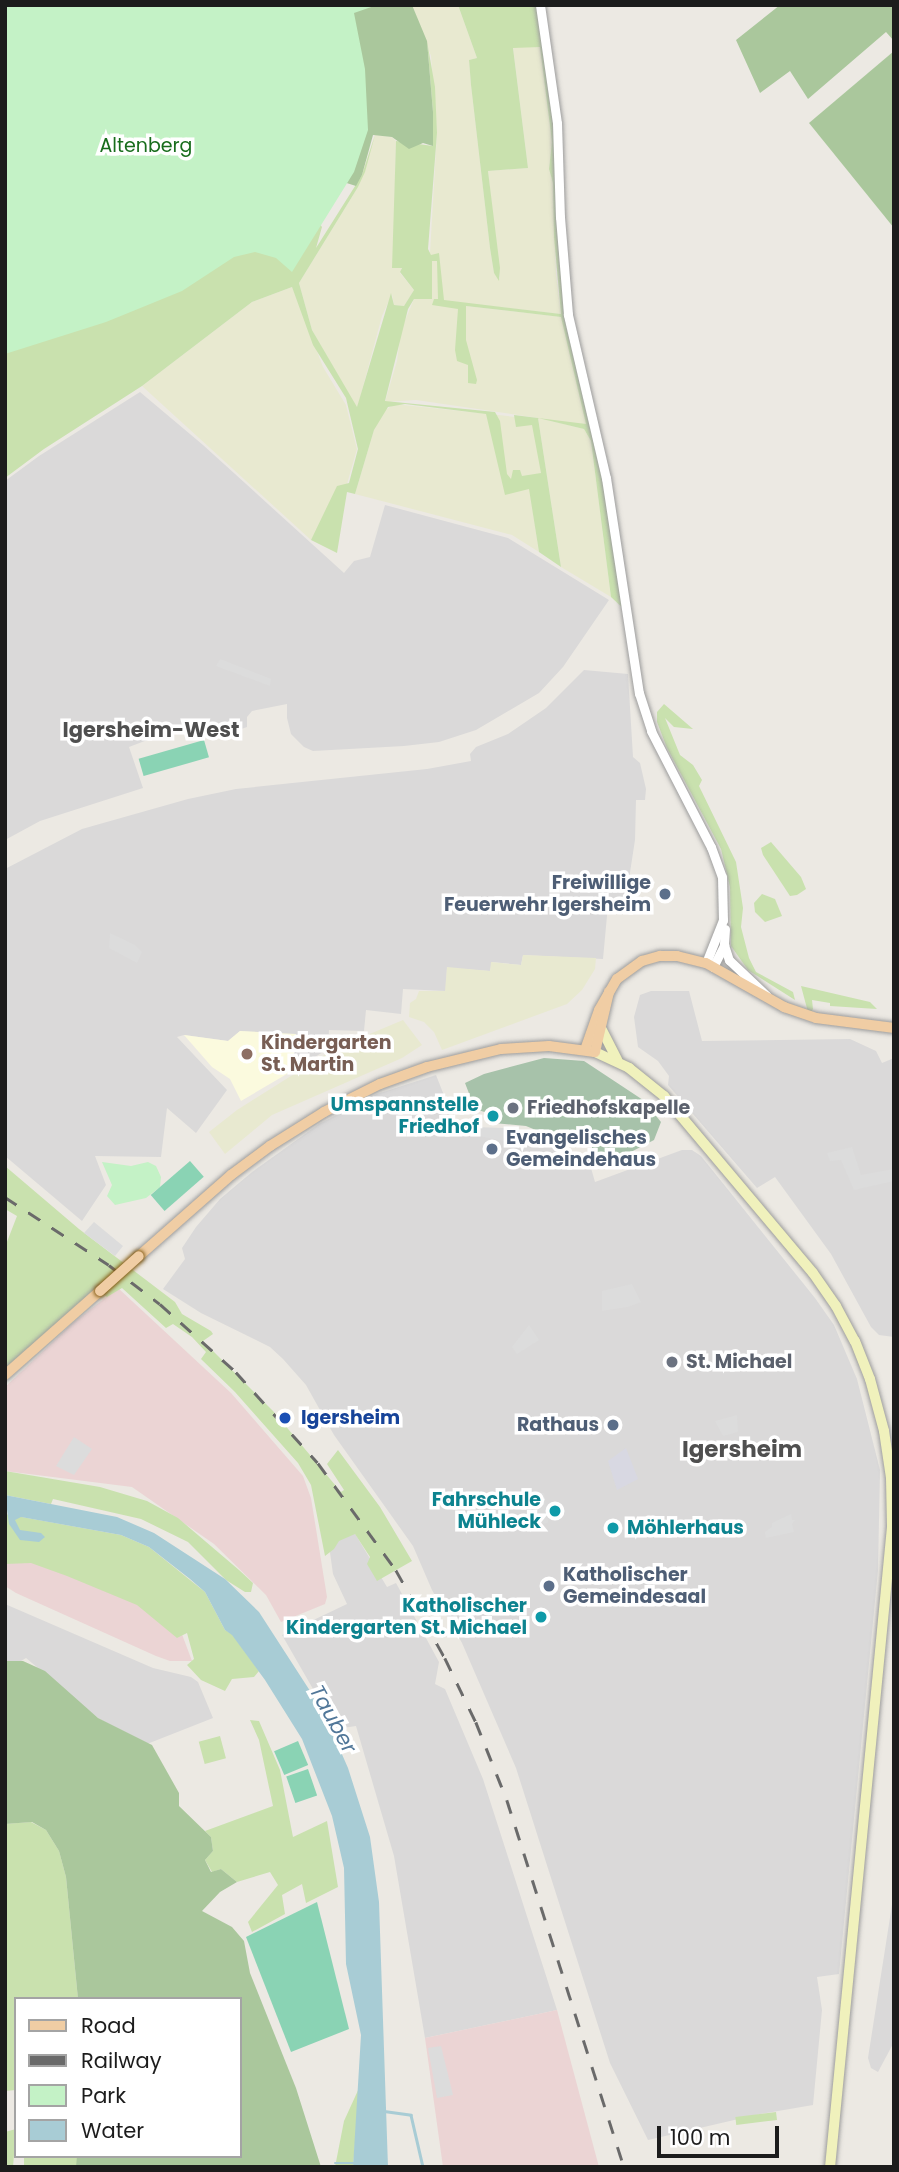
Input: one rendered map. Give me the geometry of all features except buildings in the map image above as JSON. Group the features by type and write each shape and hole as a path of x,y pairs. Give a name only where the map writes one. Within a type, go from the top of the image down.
{"main road":[{"path":"590,1051 608,992 617,979 642,961 677,956 710,965 770,999 816,1018 894,1028"},
{"path":"590,1051 602,1030 608,992"},
{"path":"602,1030 619,1062"},
{"path":"5,1376 245,1164 324,1112 380,1084 454,1059 526,1046 590,1051 619,1062 644,1078 664,1096 821,1285 855,1341 870,1379 885,1437 892,1527 830,2167"}],"street":[{"path":"540,5 555,96 562,266 568,315 606,478 639,693 652,732 711,847 722,877 724,945 729,960 770,999"},
{"path":"710,965 721,932 724,911"},
{"path":"710,965 724,945"}],"shaded area":[{"path":"412,5 458,5 477,58 469,60 471,85 490,248 494,273 500,279 488,171 528,168 513,47 540,47 552,142 549,169 553,182 556,274 561,314 445,301 464,306 465,313 466,306 562,317 587,425 547,420 584,429 591,441 611,597 561,567 538,418 416,400 385,402 397,361 401,330 414,299 421,297 430,253 437,133 431,56"},
{"path":"375,135 392,137 396,141 393,268 402,267 400,273 414,290 404,306 394,305 392,294 382,316 357,409 312,330 299,283 358,187"},
{"path":"292,287 323,367 346,405 357,449 347,484 311,540 142,386 252,302"},
{"path":"140,392 203,445 344,573 354,561 370,557 385,505 508,538 609,600 563,667 539,693 476,730 439,742 313,751 304,747 291,734 287,704 252,711 247,717 247,727 224,735 204,729 197,721 129,747 143,788 40,821 5,840 5,481 39,456"},
{"path":"394,404 535,419 547,487 530,492 539,552 512,535 355,494 374,430 383,412"},
{"path":"220,659 271,679 270,686 216,666"},
{"path":"584,670 628,674 633,757 640,763 646,789 645,800 636,800 635,840 625,905 608,905 603,959 523,955 521,965 492,962 490,971 447,968 446,991 403,989 401,1014 366,1010 364,1031 329,1030 328,1049 292,1071 296,1035 240,1031 228,1041 184,1035 177,1037 227,1090 196,1133 167,1108 161,1157 95,1156 106,1185 82,1221 5,1156 5,869 82,829 188,799 236,789 427,769 471,761 470,754 476,747 508,734 546,708"},
{"path":"110,933 135,945 142,952 137,963 109,948"},
{"path":"523,955 596,958 595,969 582,990 567,1004 442,1050 434,1032 424,1022 409,1017 410,1003 416,999 419,991 445,991 447,967 490,971 491,962 521,965"},
{"path":"651,991 689,991 702,1041 850,1039 876,1051 882,1063 894,1058 894,1337 879,1335 871,1327 831,1254 775,1177 757,1188 668,1085 669,1076 658,1061 638,1047 634,1017 640,995"},
{"path":"403,1020 422,1045 402,1058 272,1115 225,1154 209,1132 237,1110 334,1049"},
{"name":"Kindergarten St. Martin","path":"240,1031 296,1034 292,1071 241,1101 230,1079 212,1067 184,1035 228,1041"},
{"path":"544,1058 584,1061 643,1100 661,1122 654,1140 627,1154 592,1156 592,1139 586,1135 580,1136 577,1147 526,1126 493,1123 494,1115 475,1109 465,1083 484,1074"},
{"path":"436,1075 449,1108 450,1130 524,1134 559,1144 589,1161 595,1182 682,1150 692,1150 701,1156 834,1325 857,1379 880,1470 878,1570 839,1974 817,1977 822,2010 813,2105 760,2114 648,2140 610,2063 516,1768 462,1643 432,1590 413,1546 334,1435 306,1385 283,1359 270,1347 201,1313 163,1289 185,1259 182,1248 196,1227 220,1199 252,1172 319,1124 377,1094"},
{"path":"474,1127 528,1131 524,1145 474,1135"},
{"path":"852,1147 861,1175 894,1169 894,1181 854,1190 841,1160 830,1161 827,1153"},
{"path":"94,1222 123,1246 115,1256 84,1233"},
{"path":"632,1284 641,1302 602,1311 602,1291"},
{"path":"118,1288 231,1393 303,1476 311,1498 327,1597 325,1604 281,1622 266,1595 214,1544 132,1487 5,1471 5,1387 74,1322"},
{"path":"529,1325 539,1340 517,1354 512,1347"},
{"path":"737,1415 738,1432 723,1436 715,1421"},
{"path":"74,1437 92,1449 74,1475 56,1466"},
{"path":"626,1448 638,1479 617,1490 608,1461"},
{"path":"544,1493 548,1523 533,1525 529,1495"},
{"path":"791,1514 792,1520 795,1520 792,1524 794,1532 766,1538 765,1532 772,1527 772,1523"},
{"path":"348,1522 387,1587 396,1583 439,1662 435,1684 445,1689 483,1779 557,2010 425,2038 394,1856 356,1726 336,1729 282,1635 347,1604 333,1574 327,1531"},
{"path":"26,1560 113,1590 180,1629 192,1661 170,1661 156,1656 5,1586 5,1563"},
{"path":"5,1604 153,1668 191,1677 198,1682 213,1718 147,1744 137,1741 98,1718 26,1658 16,1664 5,1661"},
{"path":"894,1892 894,2042 878,2072 871,2068 868,2058"},
{"path":"557,2010 599,2167 443,2167 425,2038"},
{"path":"441,2046 453,2095 437,2098 428,2048"}],"green space":[{"path":"5,5 412,5 427,41 433,146 423,143 409,149 392,137 373,135 362,175 356,186 334,179"},
{"name":"Altenberg","path":"5,5 377,5 354,13 365,69 368,130 354,172 292,272 276,258 255,252 234,257 182,291 106,322 5,354"},
{"path":"458,5 540,5 553,82 562,266 606,478 629,614 611,597 591,441 584,429 538,418 561,567 539,552 529,489 505,495 486,414 405,404 388,407 374,430 355,494 347,492 337,553 311,540 337,486 349,483 358,449 346,398 313,345 292,287 252,302 142,386 44,449 5,478 5,136 319,223 322,227 316,248 362,175 375,135 365,172 358,187 299,283 312,330 357,407 391,293 394,305 404,306 414,290 400,272 402,268 392,268 396,141 433,146 427,41 435,87 437,133 428,249 431,255 439,253 444,300 561,314 554,237 553,183 549,169 552,142 540,47 513,48 528,168 488,171 500,268 499,281 494,273 490,248 471,85 469,60 477,58","holes":["432,261 437,261 438,299 434,299 432,305 458,309 455,350 457,361 468,365 468,383 476,384 477,380 466,340 466,306 561,317 586,424 514,415 516,427 532,425 541,473 522,476 520,470 513,470 511,479 507,474 500,421 495,412 385,401 408,309 414,299 432,299"]},
{"path":"780,5 894,5 894,41 886,32 808,99 790,71 760,93 736,40"},
{"path":"894,51 894,228 809,123"},
{"path":"664,704 693,729 674,727 665,718 680,755 693,765 702,780 699,786 736,862 743,908 741,927 749,958 756,972 793,992 795,1000 748,970 731,946 730,887 721,849 667,748 657,722 657,712"},
{"path":"204,740 209,757 144,776 139,759"},
{"path":"771,842 801,877 806,889 797,895 790,896 763,855 761,848"},
{"path":"762,894 775,899 782,916 765,922 755,912 754,903"},
{"path":"801,986 870,1002 877,1009 830,1006 830,1003 812,1000 813,1009 809,1016"},
{"path":"190,1161 204,1177 165,1211 151,1195"},
{"path":"102,1162 131,1166 148,1162 156,1166 161,1177 160,1187 146,1198 115,1205 107,1196 112,1185"},
{"path":"5,1166 79,1229 175,1302 182,1314 211,1331 213,1334 203,1341 273,1411 341,1492 344,1490 327,1464 338,1450 380,1507 412,1561 377,1581 367,1564 370,1557 355,1534 339,1541 325,1556 311,1485 298,1463 235,1392 201,1359 206,1352 192,1337 173,1324 166,1328 122,1288 107,1297 100,1291 5,1375 5,1247 17,1216 5,1209"},
{"path":"5,1471 100,1487 147,1501 178,1518 239,1570 253,1583 251,1592 245,1592 226,1580 188,1542 141,1519 53,1499 51,1504 5,1495"},
{"path":"5,1514 121,1535 149,1547 205,1592 225,1630 232,1634 259,1671 254,1677 232,1679 225,1691 201,1680 187,1665 194,1659 187,1633 177,1638 137,1605 67,1576 31,1563 5,1564"},
{"path":"5,1661 23,1661 45,1671 98,1718 152,1745 179,1793 179,1806 211,1837 213,1851 205,1860 211,1872 221,1869 237,1882 220,1892 202,1911 232,1927 244,1941 250,1973 296,2088 321,2167 76,2167 77,2158 242,2158 242,1997 78,1997 66,1877 59,1851 46,1830 32,1822 5,1824"},
{"path":"250,1720 259,1721 280,1770 293,1837 327,1821 338,1887 306,1903 302,1884 282,1895 285,1914 252,1932 248,1922 278,1885 270,1872 237,1882 221,1869 212,1872 205,1860 213,1851 211,1837 205,1831 273,1806 259,1740"},
{"path":"220,1736 226,1758 205,1764 199,1742"},
{"path":"298,1741 308,1765 284,1775 274,1751"},
{"path":"308,1769 317,1795 295,1803 286,1776"},
{"path":"31,1822 46,1830 59,1851 66,1877 78,1997 14,1997 14,2090 5,2091 5,1824"},
{"path":"317,1902 349,2029 291,2052 246,1937"},
{"path":"360,2086 353,2167 335,2167 344,2121"},
{"path":"776,2112 777,2120 736,2125 735,2117"},
{"path":"14,2130 13,2167 5,2167 5,2132"},
{"path":"24,2158 77,2158 77,2167 24,2167"}],"water":[{"path":"5,1495 117,1517 154,1533 225,1579 259,1612 323,1711 348,1768 370,1837 379,1902 388,2167 353,2167 361,2035 346,1964 344,1868 332,1816 302,1739 265,1680 232,1635 225,1630 205,1592 190,1579 149,1547 121,1535 21,1517 15,1520 20,1530 41,1533 45,1537 39,1542 20,1540 9,1524"}],"waterway":[{"path":"384,2111 411,2115 423,2167"},
{"path":"335,2163 356,2163"}],"railway":[{"path":"5,1197 109,1265 160,1304 236,1372 318,1463 396,1570 445,1658 476,1722 507,1800 624,2167"}],"place":[{"name":"Freiwillige Feuerwehr Igersheim","path":"665,894"},
{"name":"Kindergarten St. Martin","path":"247,1054"},
{"name":"Friedhofskapelle","path":"513,1108"},
{"name":"Umspannstelle Friedhof","path":"493,1116"},
{"name":"Evangelisches Gemeindehaus","path":"492,1149"},
{"name":"St. Michael","path":"672,1362"},
{"name":"Igersheim","path":"285,1418"},
{"name":"Rathaus","path":"613,1425"},
{"name":"Fahrschule Mühleck","path":"555,1511"},
{"name":"Möhlerhaus","path":"613,1528"},
{"name":"Katholischer Gemeindesaal","path":"549,1586"},
{"name":"Katholischer Kindergarten St. Michael","path":"541,1617"}],"district":[{"name":"Igersheim-West","path":"151,730"},
{"name":"Igersheim","path":"742,1449"}],"water label":[{"name":"Tauber","path":"333,1719"}]}
